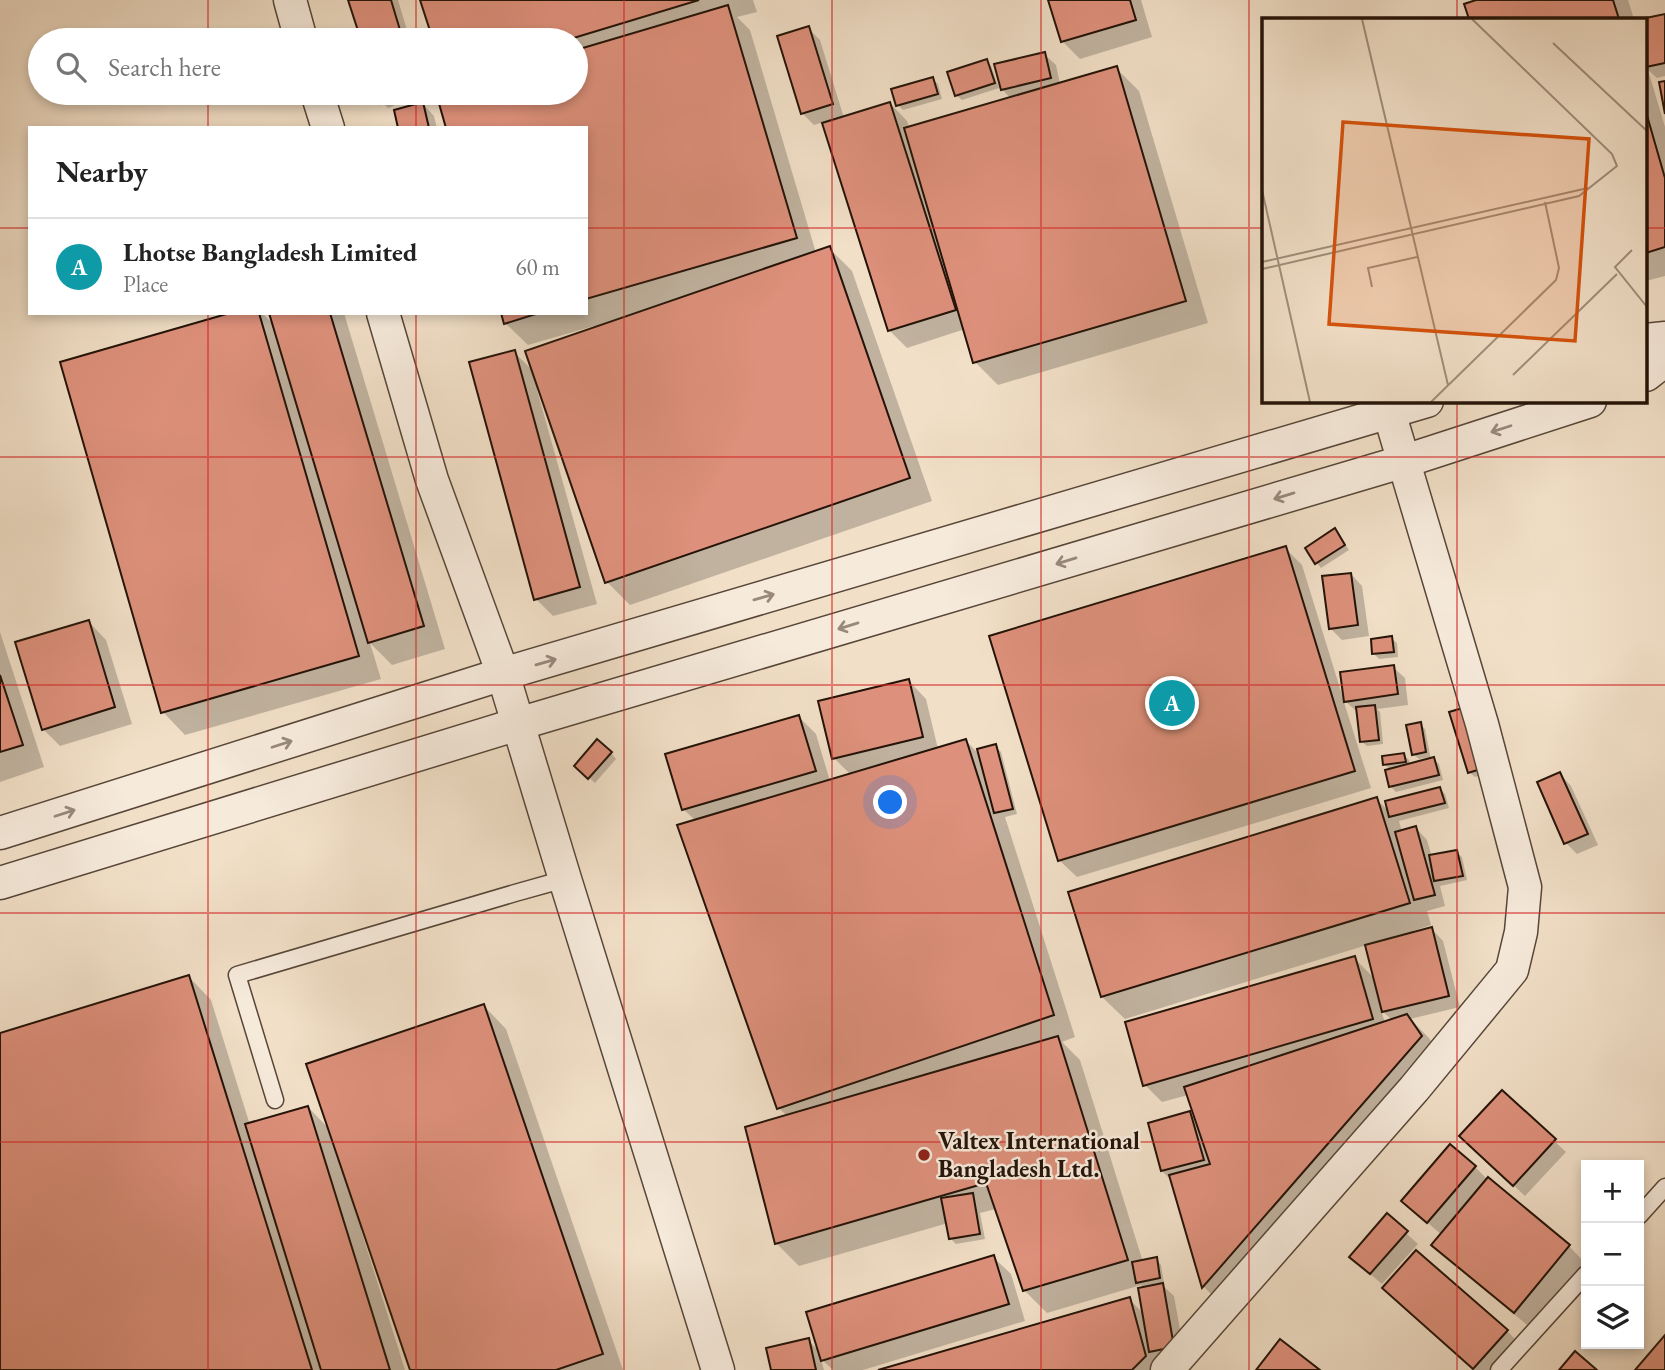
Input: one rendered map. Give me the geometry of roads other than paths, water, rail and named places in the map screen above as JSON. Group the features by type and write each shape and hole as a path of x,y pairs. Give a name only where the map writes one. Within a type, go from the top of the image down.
{"street":[{"path":"289,0 298,28"},
{"path":"321,105 327,126"},
{"path":"384,315 432,480 503,674 718,1370"},
{"path":"1648,373 1665,360"},
{"path":"0,834 503,674 1424,402"},
{"path":"0,883 518,724 1405,461 1587,402"},
{"path":"1167,1370 1414,1089 1512,970 1521,932 1525,887 1482,724 1389,412"}],"lane":[{"path":"275,1100 236,975 565,879"},
{"path":"1644,1210 1665,1187"},
{"path":"1499,1370 1581,1280"}],"place":[{"name":"Lhotse Bangladesh Limited","path":"1172,703"},
{"name":"Valtex International Bangladesh Ltd.","path":"924,1155"}]}
